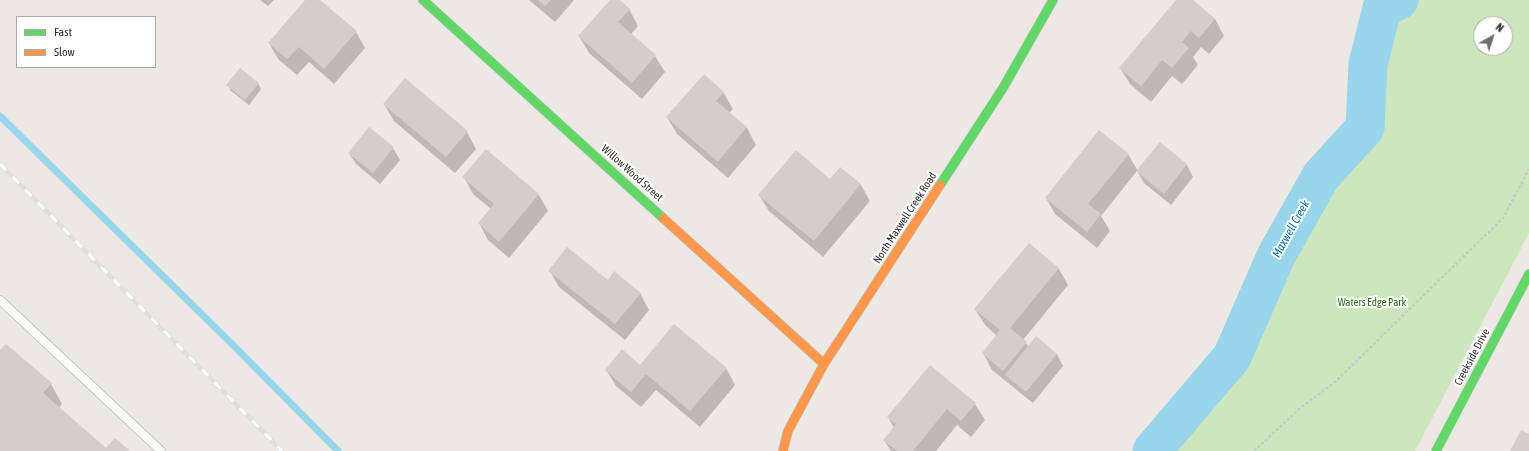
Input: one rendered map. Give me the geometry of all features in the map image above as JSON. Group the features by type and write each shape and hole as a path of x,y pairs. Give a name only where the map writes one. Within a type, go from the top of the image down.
{"street":[{"name":"Willow Wood Street","path":"422,0 824,364"},
{"name":"North Maxwell Creek Road","path":"783,451 788,431 824,364 1003,88 1053,0"},
{"name":"Creekside Drive","path":"1436,451 1529,274"}],"lane":[{"path":"0,300 161,451"}],"path":[{"path":"1254,451 1298,410 1335,382 1503,218 1529,169"}],"green space":[{"name":"Waters Edge Park","path":"1399,0 1529,0 1529,233 1415,451 1152,451 1232,357 1276,256 1321,176 1365,128 1368,64 1382,8"}],"building":[{"path":"305,0 320,0 357,31 324,69 299,47 287,59 268,43"},
{"path":"538,0 551,0 545,6"},
{"path":"610,0 620,0 630,9 618,22 656,55 632,83 578,36"},
{"path":"1176,0 1193,0 1215,19 1199,38 1191,31 1182,42 1189,48 1172,68 1162,60 1141,86 1119,68"},
{"path":"240,68 259,83 245,100 226,85"},
{"path":"704,74 724,92 716,101 747,127 718,162 666,117"},
{"path":"405,78 468,131 446,157 383,104"},
{"path":"369,127 394,147 373,173 348,153"},
{"path":"1099,130 1129,154 1088,204 1101,214 1087,232 1045,198"},
{"path":"1160,142 1187,164 1164,194 1136,171"},
{"path":"486,149 539,194 499,242 478,223 494,204 462,177"},
{"path":"796,150 830,179 840,167 861,184 814,241 758,195"},
{"path":"1029,243 1059,268 1010,328 1027,342 1003,371 982,353 1000,330 974,309"},
{"path":"567,247 608,280 614,271 641,293 615,324 548,271"},
{"path":"674,324 727,368 690,411 646,374 631,392 605,370 622,349 640,365"},
{"path":"1036,336 1057,354 1026,392 1005,375"},
{"path":"6,344 52,383 43,393 106,448 115,438 130,451 0,451 0,350"},
{"path":"930,365 976,403 961,421 947,409 913,451 897,451 883,440 896,424 887,417"},
{"path":"1521,430 1529,434 1529,451 1510,451"}],"waterway":[{"name":"Maxwell Creek","path":"1152,451 1232,357 1276,256 1321,176 1365,128 1368,64 1382,8 1399,0"},
{"path":"0,116 233,345 338,451"}],"railway":[{"path":"0,164 282,451"}],"traffic: fast":[{"path":"423,0 663,218"},
{"path":"940,185 1003,88 1053,0"},
{"path":"1436,451 1529,274"}],"traffic: slow":[{"path":"783,451 788,431 824,364 940,185"},
{"path":"663,218 824,364"}]}
